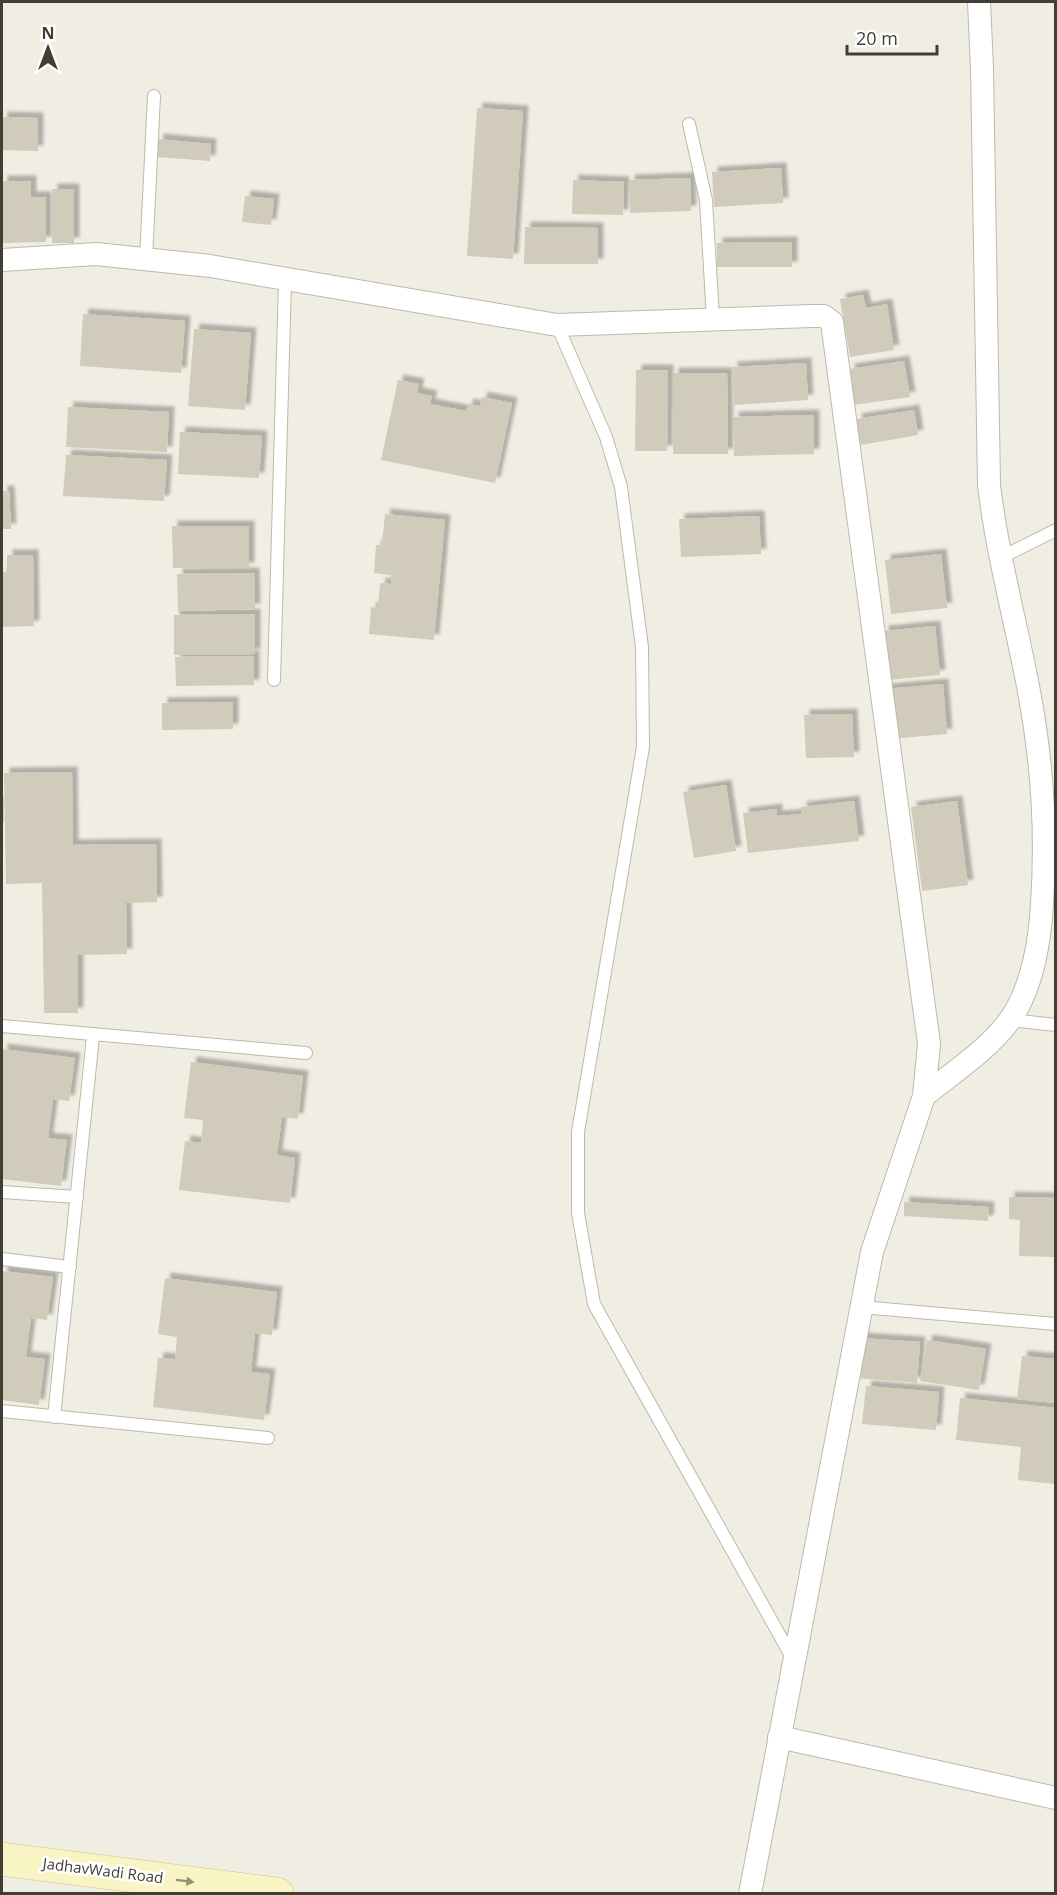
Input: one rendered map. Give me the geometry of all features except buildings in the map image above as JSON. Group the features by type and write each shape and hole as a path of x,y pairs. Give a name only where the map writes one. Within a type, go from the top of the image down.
{"street":[{"path":"924,1096 982,1048 1010,1020 1030,976 1040,938 1045,863 1040,762 1028,687 1000,558 988,473 979,2"},
{"path":"2,260 96,254 210,266 557,325 824,316 832,322 930,1044 924,1096 872,1252 750,1893"},
{"path":"779,1737 1056,1798"},
{"name":"JadhavWadi Road","path":"2,1859 277,1893"}],"lane":[{"path":"146,259 154,96"},
{"path":"689,124 706,200 713,319"},
{"path":"274,680 285,280"},
{"path":"557,325 606,437 621,487 642,647 643,747 578,1132 578,1203 584,1254 594,1304 794,1660"},
{"path":"1000,558 1056,530"},
{"path":"1010,1020 1056,1025"},
{"path":"2,1026 93,1036 306,1053"},
{"path":"54,1417 93,1036"},
{"path":"2,1192 77,1197"},
{"path":"2,1259 70,1267"},
{"path":"861,1307 1056,1324"},
{"path":"2,1411 268,1438"}]}
